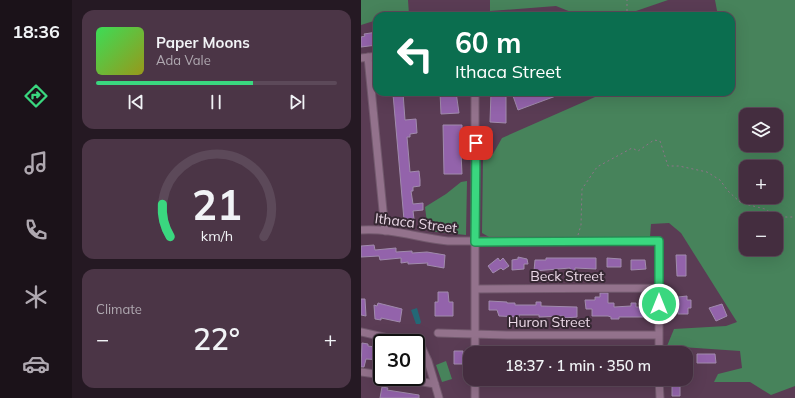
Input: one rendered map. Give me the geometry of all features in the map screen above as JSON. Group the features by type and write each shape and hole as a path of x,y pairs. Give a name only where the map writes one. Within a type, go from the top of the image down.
{"street":[{"path":"364,58 385,231"},
{"path":"475,96 475,346"},
{"name":"Ithaca Street","path":"361,230 385,231 431,240 475,242 659,241 659,288"},
{"path":"659,288 659,346"},
{"name":"Beck Street","path":"475,290 659,288"},
{"path":"361,332 373,334"},
{"name":"Huron Street","path":"438,333 659,335"},
{"path":"425,355 439,398"},
{"path":"361,372 373,374"},
{"path":"425,382 435,384"},
{"path":"475,386 475,398"},
{"path":"659,386 659,398"}],"path":[{"path":"627,0 627,12"},
{"path":"577,242 581,225 582,189 597,167 632,148 638,151 654,140 660,141 668,166 679,166 707,172 720,180 728,191 741,203 765,209 777,217 795,217"}],"green space":[{"path":"361,0 408,0 409,12 373,12 373,21 361,25"},
{"path":"490,0 668,0 636,12 571,12 556,6 490,11"},
{"path":"715,0 795,0 795,386 771,395 750,382 714,382 718,374 742,368 740,351 693,348 693,346 667,346 674,329 726,326 737,322 681,233 669,223 651,224 650,237 489,237 482,233 483,157 493,154 502,138 598,96 735,96 735,12 717,12"},
{"path":"467,181 466,235 428,231 425,207 446,194 461,182"},
{"path":"446,361 452,379 442,382 436,365"}],"water":[{"path":"417,308 421,322 420,324 416,324 411,310"}],"building":[{"path":"373,33 373,46 361,47 361,37 365,36 364,34"},
{"path":"393,96 403,96 405,120 416,119 417,133 410,134 410,137 407,137 410,172 419,171 420,186 413,187 413,191 411,191 413,204 423,203 423,210 413,211 414,219 404,220"},
{"path":"440,96 457,96 459,113 441,114"},
{"path":"491,96 506,96 506,123 490,122"},
{"path":"513,96 556,96 518,110"},
{"path":"443,125 462,125 462,131 460,131 462,174 444,174"},
{"path":"374,245 375,250 396,248 396,252 412,251 412,253 427,252 445,255 444,268 427,265 428,263 401,263 401,258 380,260 379,256 361,257 361,246"},
{"path":"676,255 686,255 686,276 677,276"},
{"path":"518,257 527,259 528,264 524,264 524,269 512,270 512,260 518,259"},
{"path":"498,258 500,261 503,258 509,266 503,270 501,268 493,273 488,266"},
{"path":"546,258 596,258 596,269 575,268 575,271 570,271 570,268 534,271 535,260 546,260"},
{"path":"607,258 621,259 621,267 607,267"},
{"path":"631,260 645,260 646,269 631,270"},
{"path":"438,292 448,292 449,302 453,302 453,316 435,316 435,302 438,302"},
{"path":"600,293 608,293 608,303 614,303 614,307 631,306 631,303 636,303 636,307 648,307 648,317 619,317 619,319 611,319 611,317 608,316 592,316 592,309 586,309 585,300 595,300 595,297 600,297"},
{"path":"687,296 687,300 691,300 691,308 688,308 688,314 678,314 678,297"},
{"path":"361,299 365,299 366,316 361,315"},
{"path":"489,301 515,303 515,305 536,305 536,302 541,302 541,306 577,307 577,317 539,317 539,315 519,315 519,317 499,316 497,310 489,310"},
{"path":"378,303 402,309 400,322 381,318 381,320 375,319 374,305 377,306"},
{"path":"722,304 727,316 716,321 709,308"},
{"path":"362,343 368,344 368,346 373,347 373,359 366,359 364,367 361,367"},
{"path":"454,351 463,351 463,364 454,364"},
{"path":"697,354 715,354 716,363 697,363"},
{"path":"672,386 680,386 680,396 672,396"},
{"path":"382,387 388,388 387,390 419,395 419,398 380,398"}],"route":[{"path":"476,143 475,242 659,241 659,304"}]}
